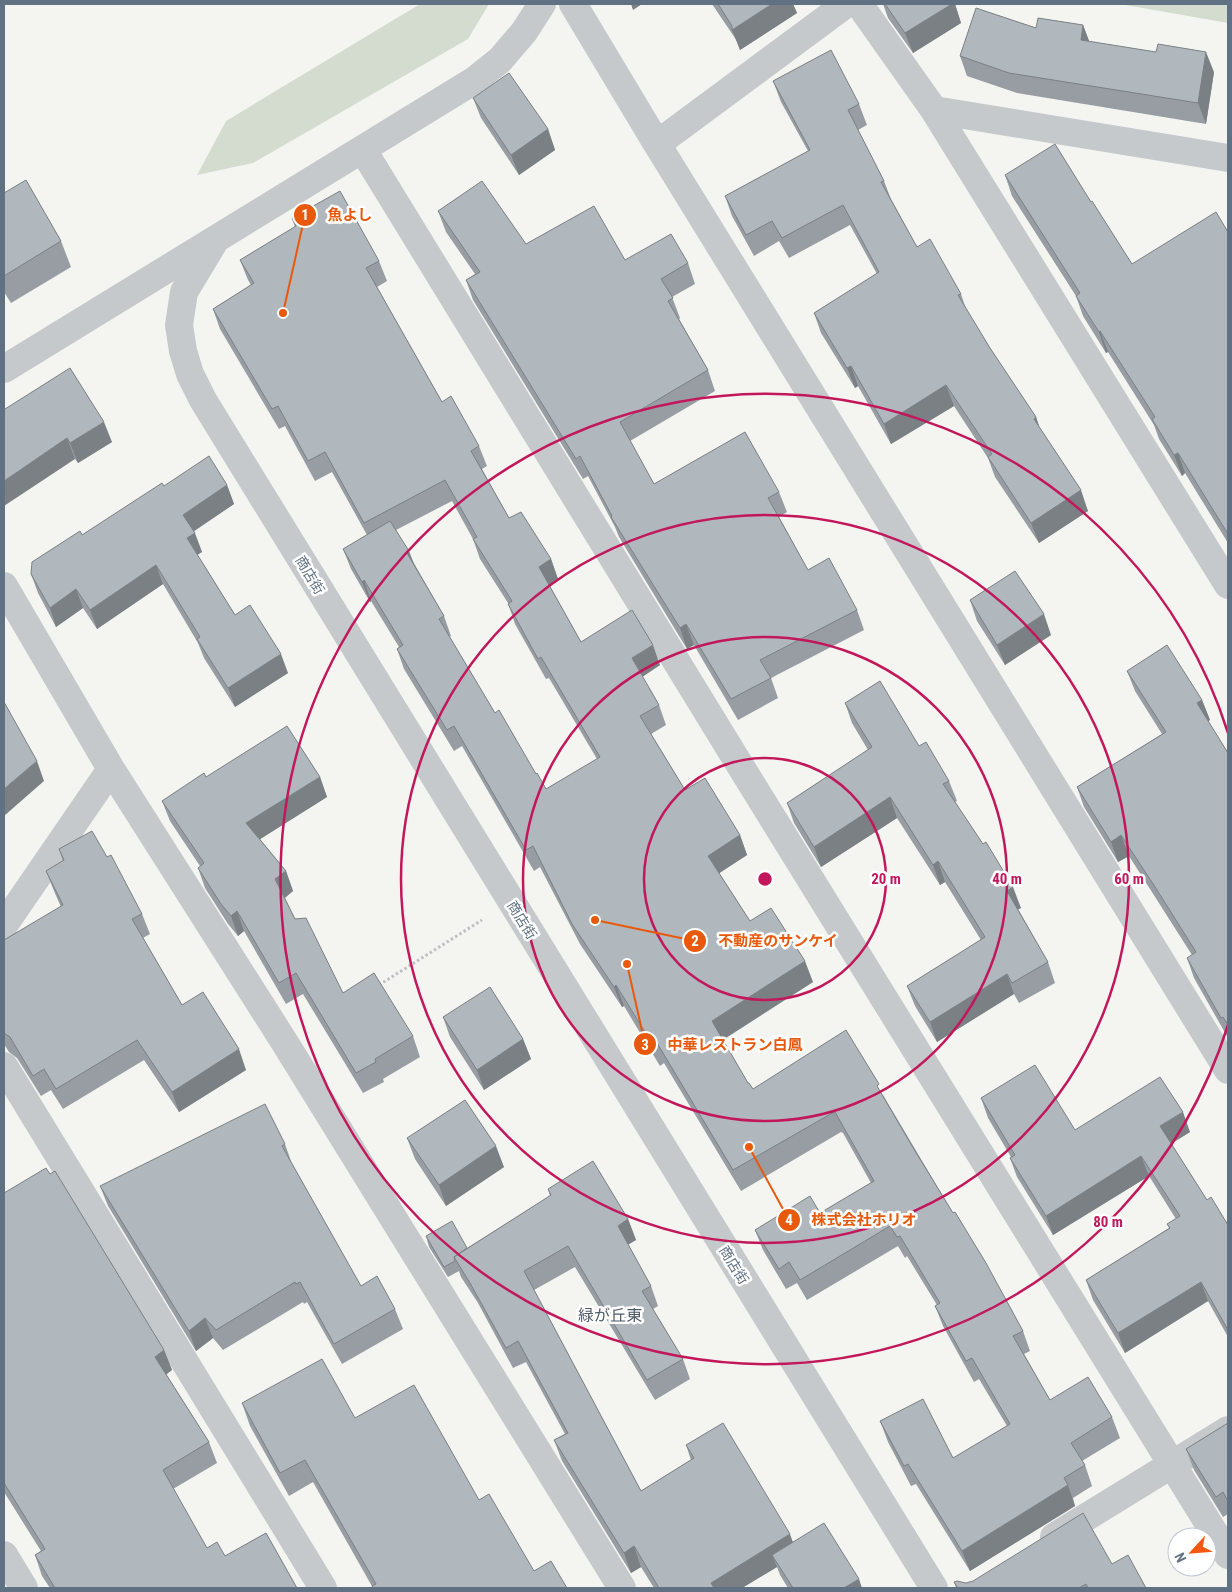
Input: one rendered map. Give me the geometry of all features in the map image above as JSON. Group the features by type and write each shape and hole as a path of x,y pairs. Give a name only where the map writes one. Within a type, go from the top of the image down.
{"street":[{"path":"4,369 475,80 500,60 524,32 542,4"},
{"path":"574,4 657,144 1228,1070"},
{"path":"657,144 846,4"},
{"path":"859,4 934,110 1228,585"},
{"path":"934,110 1228,158"},
{"path":"363,150 753,787 1228,1556"},
{"name":"商店街","path":"216,239 184,292 179,325 183,351 190,374 203,400 934,1588"},
{"path":"4,586 111,769 290,1052 622,1588"},
{"path":"4,925 111,769"},
{"path":"4,1066 323,1588"},
{"path":"1030,1552 1228,1430"},
{"path":"4,1555 24,1588"}],"path":[{"path":"377,986 511,902"}],"shaded area":[{"path":"420,4 489,4 468,39 253,163 197,175 226,121"},
{"path":"1120,4 1228,4 1228,23"}],"building":[{"path":"718,4 772,4 732,30 732,26"},
{"path":"885,4 952,4 905,33"},
{"path":"976,8 1036,28 1038,18 1083,25 1081,40 1156,52 1158,44 1206,52 1198,103 1009,73 960,56"},
{"path":"831,50 859,104 848,110 884,181 881,182 917,247 930,239 961,294 958,295 990,348 1036,417 1034,419 1081,490 1031,523 988,457 992,454 946,385 884,424 851,366 847,368 814,313 879,272 843,205 782,238 772,221 746,235 725,196 810,150 773,81"},
{"path":"509,73 548,129 511,155 473,98"},
{"path":"1055,144 1132,264 1216,212 1228,232 1228,534 1178,453 1174,455 1152,419 1155,417 1076,296 1080,293 1005,175"},
{"path":"26,180 61,241 4,276 4,193"},
{"path":"482,181 526,244 594,206 625,260 671,234 688,263 661,279 673,298 668,301 708,370 620,422 654,484 745,432 779,492 768,498 808,570 829,558 857,610 760,660 771,678 731,699 686,624 680,628 611,517 580,456 576,459 466,280 480,272 438,211"},
{"path":"340,191 379,261 366,268 442,402 451,396 479,446 471,451 509,518 521,512 551,559 539,567 581,642 632,610 653,645 632,658 659,705 640,716 685,790 705,778 740,835 708,856 750,921 771,908 805,961 712,1021 748,1083 753,1089 846,1030 879,1084 877,1086 912,1146 986,1263 1023,1331 1013,1336 1050,1400 1088,1377 1112,1417 1071,1443 1085,1465 1064,1478 1068,1485 962,1551 908,1464 904,1466 880,1421 923,1399 953,1458 1010,1424 972,1358 966,1361 935,1306 940,1303 900,1236 897,1237 890,1226 800,1280 789,1262 779,1269 755,1230 810,1196 820,1213 874,1181 835,1112 733,1170 657,1043 653,1045 616,985 614,987 572,924 533,846 526,850 454,726 447,730 397,649 403,645 343,549 390,521 409,551 407,553 444,616 439,619 495,713 499,710 546,789 600,757 541,657 538,659 508,604 512,601 473,539 477,537 445,480 364,523 325,452 308,461 278,406 272,409 213,309 254,283 240,260 296,226 292,218"},
{"path":"70,368 104,422 70,443 67,438 4,481 4,407 5,409"},
{"path":"209,456 227,485 183,515 195,533 187,538 235,615 250,605 281,654 228,688 197,639 200,637 156,565 90,610 76,589 50,608 31,574 32,562 80,531 82,535 162,483 164,486"},
{"path":"1015,571 1044,614 997,645 970,600"},
{"path":"1167,645 1202,700 1197,703 1228,753 1228,1025 1223,1017 1221,1018 1187,958 1196,952 1157,890 1121,835 1111,842 1077,787 1166,732 1127,671"},
{"path":"880,681 919,746 926,742 949,781 943,784 983,844 986,842 1013,887 1007,891 1048,962 1012,983 1007,974 930,1022 907,986 985,937 938,861 933,865 890,797 814,847 787,803 872,747 845,703"},
{"path":"4,702 37,761 4,789"},
{"path":"287,726 320,777 246,823 286,871 275,879 295,919 306,918 343,993 374,973 413,1036 375,1059 376,1062 356,1073 296,973 279,983 237,911 231,916 221,904 198,868 204,863 162,801 204,773 206,777"},
{"path":"92,831 107,857 111,855 142,914 132,919 182,1005 203,992 239,1049 172,1092 137,1040 56,1089 44,1069 33,1076 10,1037 4,1033 4,940 63,905 46,871 64,860 59,849"},
{"path":"490,987 523,1039 477,1070 443,1017"},
{"path":"1035,1065 1075,1130 1160,1077 1183,1112 1160,1126 1207,1200 1211,1197 1228,1225 1228,1330 1201,1282 1118,1333 1086,1280 1170,1228 1167,1224 1180,1216 1141,1156 1046,1216 1010,1158 1015,1155 981,1098"},
{"path":"465,1100 496,1146 439,1185 407,1138"},
{"path":"265,1104 285,1144 282,1146 361,1286 377,1276 395,1309 334,1344 300,1282 296,1284 295,1282 216,1330 205,1318 189,1331 100,1186"},
{"path":"593,1161 628,1219 618,1226 651,1286 642,1291 683,1359 647,1380 568,1246 524,1271 641,1491 694,1458 686,1445 723,1423 790,1534 711,1583 714,1588 659,1588 634,1546 624,1553 554,1440 568,1433 518,1341 506,1348 454,1257 551,1195 548,1189"},
{"path":"46,1168 50,1174 55,1171 164,1350 155,1357 209,1442 163,1470 207,1548 217,1542 225,1556 266,1533 297,1588 55,1588 35,1555 45,1549 4,1483 4,1193"},
{"path":"452,1221 467,1248 454,1257 455,1261 444,1267 426,1236"},
{"path":"322,1359 355,1418 414,1385 479,1500 489,1494 534,1571 551,1561 567,1588 373,1588 372,1586 376,1584 305,1460 280,1473 242,1403"},
{"path":"1228,1423 1228,1501 1223,1492 1216,1497 1186,1449"},
{"path":"1083,1513 1112,1564 1128,1555 1146,1588 1088,1588 1086,1584 1079,1588 958,1588 954,1582 966,1583 973,1581"},
{"path":"824,1523 859,1579 844,1588 793,1588 772,1555"}],"place":[{"name":"魚よし","path":"283,313"},
{"name":"不動産のサンケイ","path":"595,920"},
{"name":"中華レストラン白鳳","path":"627,964"},
{"name":"株式会社ホリオ","path":"749,1147"}],"district":[{"name":"緑が丘東","path":"610,1315"}]}
